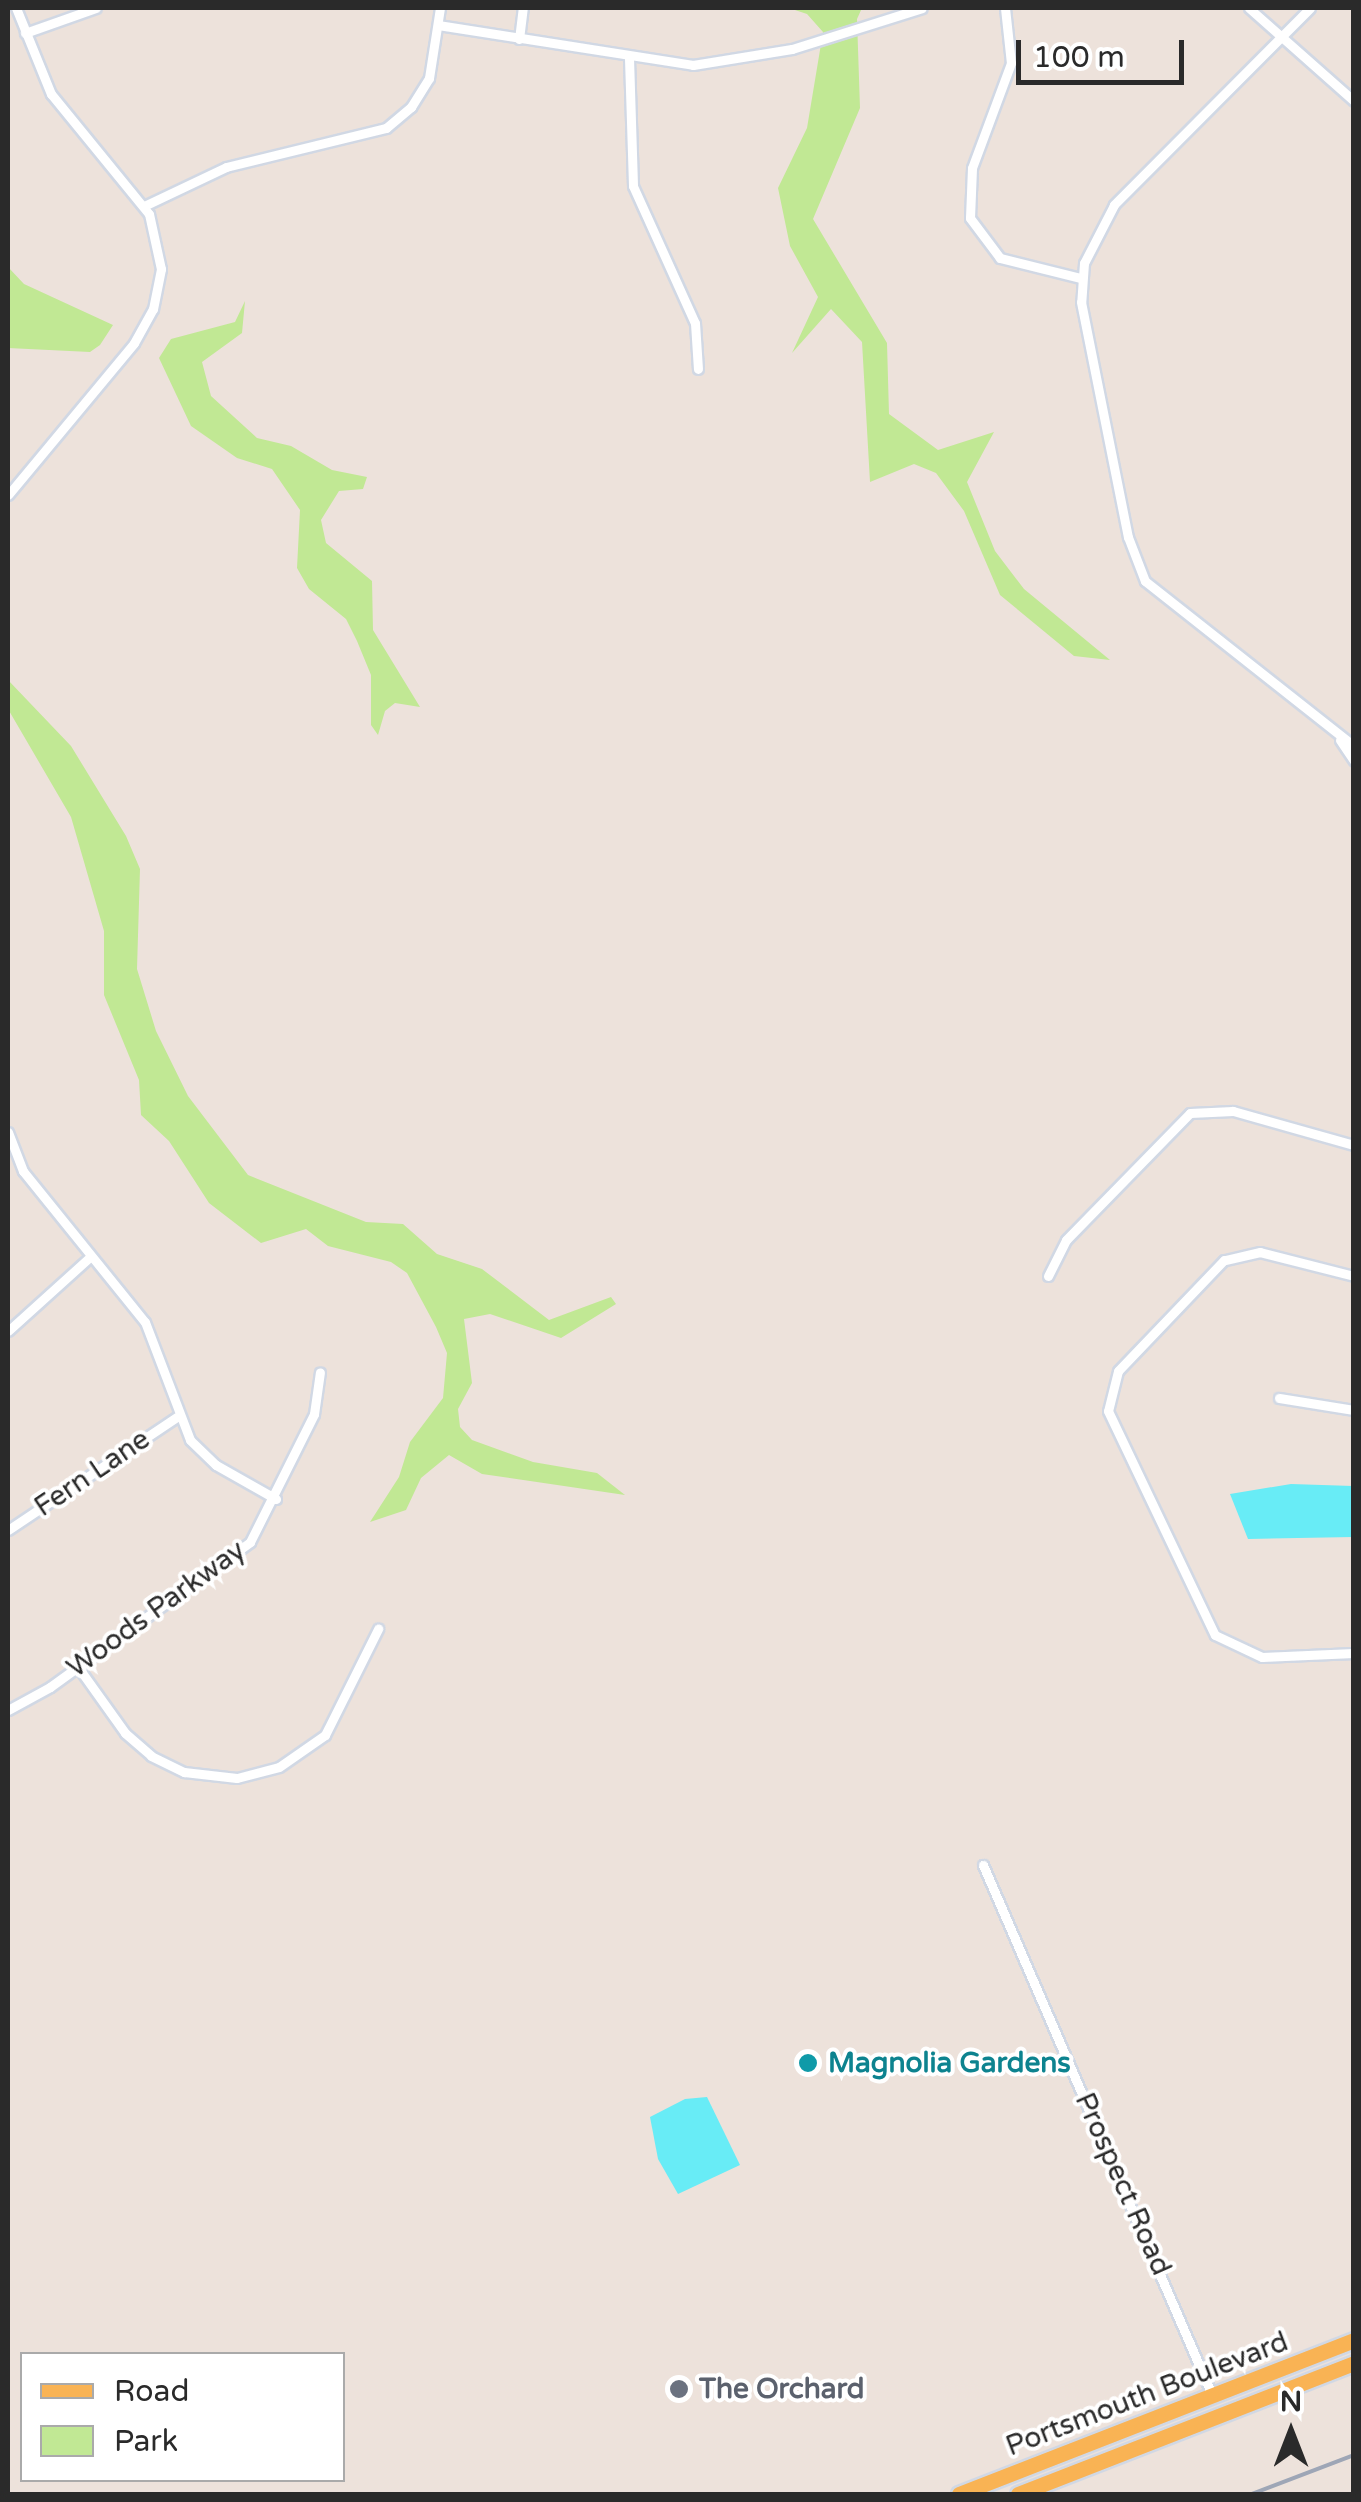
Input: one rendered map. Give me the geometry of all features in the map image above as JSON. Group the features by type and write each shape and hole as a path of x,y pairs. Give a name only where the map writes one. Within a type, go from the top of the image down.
{"main road":[{"name":"Portsmouth Boulevard","path":"959,2494 1354,2340"},
{"name":"Portsmouth Boulevard","path":"1018,2494 1354,2363"}],"street":[{"path":"8,495 146,326 160,270 144,206 51,94 16,8"},
{"path":"25,33 96,8"},
{"path":"144,206 226,167 386,128 421,93 440,8"},
{"path":"518,39 523,8"},
{"path":"438,25 693,65 734,61 922,8"},
{"path":"1005,8 1011,63 972,168 970,218 1000,258 1082,278"},
{"path":"1249,8 1354,101"},
{"path":"1310,8 1114,206 1091,242 1082,278 1083,327 1137,567 1156,595 1257,666 1340,740 1354,761"},
{"path":"630,58 633,186 695,324 698,369"},
{"path":"1340,740 1354,746"},
{"path":"1048,1276 1066,1240 1190,1113 1234,1112 1354,1145"},
{"path":"8,1132 23,1171 154,1338 177,1418 216,1465 276,1499"},
{"path":"1354,1276 1260,1252 1224,1260 1118,1371 1108,1411 1216,1635 1262,1657 1354,1653"},
{"path":"8,1331 90,1257"},
{"name":"Woods Parkway","path":"8,1710 78,1667 236,1555 276,1499 314,1414 320,1372"},
{"path":"1279,1398 1354,1410"},
{"name":"Fern Lane","path":"8,1530 177,1418"},
{"path":"78,1667 125,1733 151,1756 194,1774 237,1778 279,1768 325,1736 378,1629"},
{"name":"Prospect Road","path":"983,1865 1214,2418"}],"green space":[{"path":"789,8 862,8 857,19 860,108 813,219 887,343 889,414 938,450 994,432 967,482 995,551 1024,589 1110,660 1074,656 1000,595 964,511 936,473 914,464 870,482 862,342 831,309 792,353 818,297 790,246 778,188 807,128 823,32 807,14"},
{"path":"8,267 24,284 113,325 100,345 90,352 8,348"},
{"path":"245,301 242,333 202,362 211,396 257,438 291,446 332,470 367,477 363,489 339,491 321,520 326,543 372,581 373,630 420,707 395,703 385,711 378,735 371,725 371,675 357,641 346,619 309,589 297,568 300,510 272,469 237,458 191,426 159,358 171,339 235,322"},
{"path":"8,680 71,746 126,836 140,869 137,969 156,1031 188,1096 248,1175 366,1222 403,1224 437,1254 482,1269 549,1320 611,1297 616,1304 561,1338 490,1314 464,1319 472,1383 458,1409 460,1427 472,1440 533,1462 597,1473 625,1495 482,1474 449,1455 421,1478 406,1510 370,1522 399,1477 410,1442 443,1398 447,1353 436,1327 407,1273 391,1262 328,1246 306,1229 261,1243 209,1203 169,1141 141,1115 139,1080 104,995 104,931 71,817 8,709"}],"water":[{"path":"1291,1484 1353,1486 1353,1537 1248,1539 1230,1494"},
{"path":"707,2097 740,2165 678,2194 658,2159 650,2117 685,2099"}],"railway":[{"path":"1252,2494 1354,2455"}],"place":[{"name":"Magnolia Gardens","path":"808,2063"},
{"name":"The Orchard","path":"679,2389"}]}
